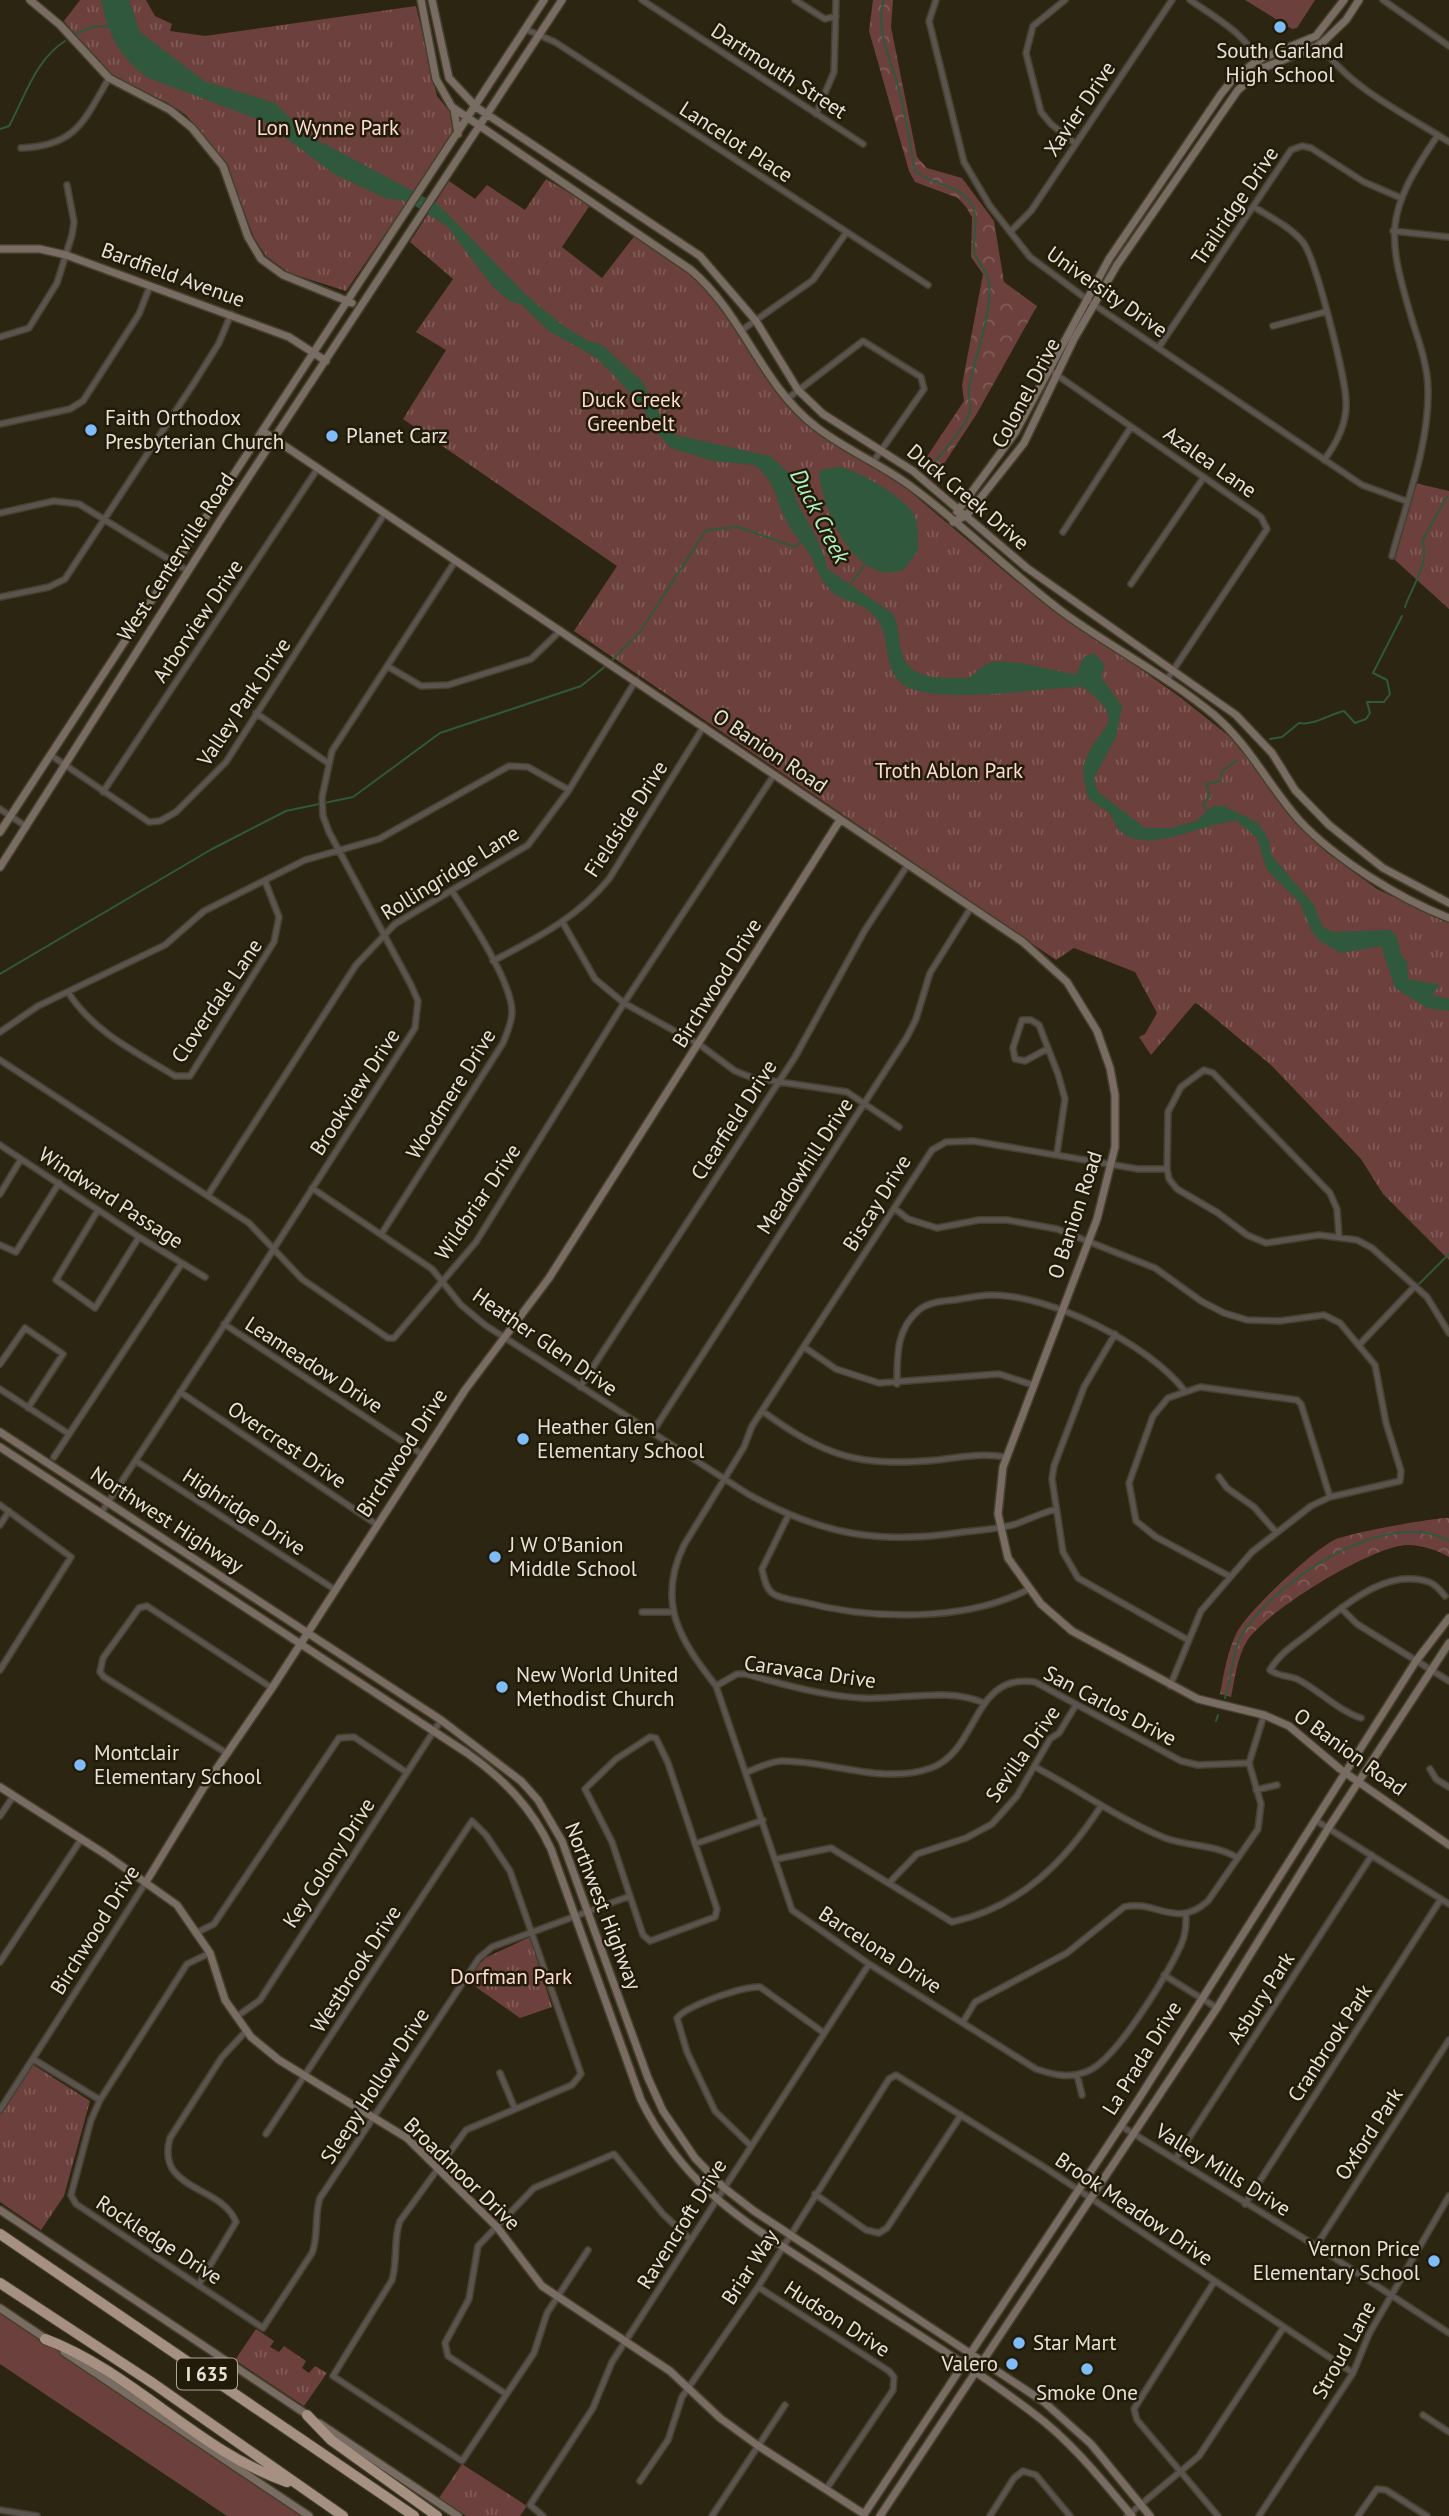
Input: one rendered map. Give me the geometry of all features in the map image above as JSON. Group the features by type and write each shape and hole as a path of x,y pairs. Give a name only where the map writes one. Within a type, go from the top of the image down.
{"highway":[{"name":"I 635","path":"0,2234 414,2516"},
{"name":"I 635","path":"0,2283 154,2384 343,2516"},
{"path":"45,2339 66,2347 101,2368 254,2471 301,2487"},
{"path":"307,2415 331,2440 437,2516"}],"main road":[{"path":"30,0 60,25 109,78 183,118 223,166 248,237 261,259 283,275 349,300 360,308"},
{"path":"421,0 439,87 454,109 458,135"},
{"name":"West Centerville Road","path":"0,832 544,0"},
{"name":"West Centerville Road","path":"0,867 274,438 562,0"},
{"name":"Colonel Drive","path":"953,522 958,509 1010,441 1086,299 1123,237 1221,94 1233,79 1258,60 1315,36 1344,0"},
{"name":"Colonel Drive","path":"953,522 967,515 1024,443 1074,339 1096,306 1117,265 1225,106 1238,90 1263,68 1320,45 1346,20 1359,0"},
{"name":"Duck Creek Drive","path":"430,1 449,78 487,117 700,256 755,321 798,390 823,414 881,449 967,515 1027,568 1173,670 1253,731 1295,790 1329,825 1383,868 1449,904"},
{"path":"428,43 440,42"},
{"name":"Duck Creek Drive","path":"454,109 632,227 710,285 742,330 767,374 813,425 911,486 1066,614 1213,714 1243,743 1285,802 1320,839 1377,880 1449,918"},
{"path":"557,179 564,167"},
{"path":"632,227 639,216"},
{"name":"Bardfield Avenue","path":"0,249 40,248 66,255 231,314 290,338 326,360"},
{"name":"O Banion Road","path":"264,432 591,649 970,909 1023,942 1067,982 1083,1005 1110,1068 1115,1095 1115,1147 1088,1241 1006,1457 999,1486 999,1527 1010,1562 1054,1618 1072,1631 1198,1699 1264,1715 1289,1726 1358,1782 1449,1845"},
{"name":"Birchwood Drive","path":"146,1882 204,1787 272,1688 465,1390 543,1288 840,820"},
{"name":"Northwest Highway","path":"0,1432 441,1720 509,1768 538,1800 562,1841 660,2104 680,2138 723,2187 1044,2402 1079,2432 1150,2516"},
{"name":"Northwest Highway","path":"0,1447 434,1731 485,1766 511,1788 527,1808 551,1849 641,2100 670,2150 716,2201 1052,2428 1083,2459 1130,2515"},
{"name":"La Prada Drive","path":"865,2515 1077,2189 1121,2126 1416,1661 1449,1618"},
{"name":"La Prada Drive","path":"880,2516 1217,2008 1329,1827 1449,1643"},
{"name":"Broadmoor Drive","path":"0,1787 82,1839 177,1905 210,1953 225,2000 236,2017 270,2054 407,2138 497,2227 534,2279 556,2298 626,2342 690,2388 720,2418 757,2445 865,2515"},
{"path":"0,2210 458,2516"},
{"path":"1034,2255 1048,2263"},
{"path":"0,2308 309,2516"}],"street":[{"name":"Dartmouth Street","path":"642,0 863,145"},
{"path":"795,0 825,19 836,16"},
{"path":"816,114 834,72 836,0"},
{"name":"University Drive","path":"936,0 929,21 959,149 970,174 1010,232 1040,267 1362,485 1406,501"},
{"path":"1065,0 1033,26 1026,53 1041,112 1051,124 1076,144"},
{"name":"Xavier Drive","path":"1010,232 1031,211 1172,0"},
{"path":"1190,0 1238,32 1263,68"},
{"path":"1383,0 1449,46"},
{"name":"Lancelot Place","path":"525,29 540,33 928,285"},
{"path":"1315,36 1331,60 1351,78 1449,142"},
{"path":"21,148 46,147 69,137 80,127 109,78"},
{"path":"1392,556 1424,435 1428,390 1425,368 1395,257 1393,231 1401,198 1438,135"},
{"name":"Trailridge Drive","path":"1158,347 1291,150 1302,146 1311,148 1372,187 1401,198"},
{"path":"0,337 29,328 57,284 74,222 67,185"},
{"path":"1254,207 1304,243 1344,380 1347,404 1339,442 1324,460"},
{"path":"1393,231 1449,237"},
{"path":"742,330 813,280 846,233"},
{"path":"0,424 70,409 83,401 139,314 150,286"},
{"path":"1273,326 1325,312"},
{"path":"0,597 49,587 65,579 206,363 231,314"},
{"path":"787,399 863,341 921,377 924,389 873,461"},
{"name":"Azalea Lane","path":"1049,369 1261,517 1267,529 1166,681"},
{"path":"1063,532 1132,426"},
{"name":"Arborview Drive","path":"103,792 318,468"},
{"path":"1131,583 1204,477"},
{"path":"0,513 60,501 79,503 188,571"},
{"name":"Valley Park Drive","path":"52,756 149,822 169,817 210,780 386,513"},
{"name":"Brookview Drive","path":"101,1513 415,1028 418,1001 323,816 324,785 332,751 456,560"},
{"path":"387,666 421,685 448,685 531,659 561,630"},
{"name":"Rollingridge Lane","path":"208,1195 356,965 384,932 528,845 569,790 636,680"},
{"path":"256,713 328,763"},
{"name":"Fieldside Drive","path":"492,961 563,923 594,897 609,878 704,726"},
{"path":"0,1032 18,1018 165,944 204,911 305,860 379,839 509,766 528,767 569,790"},
{"name":"Wildbriar Drive","path":"0,1060 249,1223 302,1279 388,1338 399,1336 475,1242 624,1003 774,775"},
{"path":"0,809 27,827"},
{"name":"Clearfield Drive","path":"580,1387 822,1012 865,930 907,866"},
{"name":"Cloverdale Lane","path":"68,992 85,1017 99,1028 175,1076 190,1076 274,943 279,917 265,881"},
{"name":"Woodmere Drive","path":"382,1233 503,1043 512,1010 507,989 452,891"},
{"name":"Meadowhill Drive","path":"652,1433 906,1037 916,1019 930,974 970,909"},
{"path":"563,923 595,979 624,1003 699,1045 745,1076 847,1092 899,1127"},
{"path":"1047,1049 1025,1061 1015,1059 1013,1048 1022,1020 1031,1020 1039,1025 1065,1099 1057,1153"},
{"path":"1339,1237 1337,1209 1329,1193 1213,1073 1204,1070 1181,1087 1168,1112 1167,1169 1169,1179 1177,1189 1218,1213 1247,1235 1266,1243 1319,1235 1339,1237 1372,1248 1427,1297 1449,1333"},
{"name":"Biscay Drive","path":"724,1478 762,1411 923,1160 938,1144 973,1141 1112,1162 1138,1169 1167,1169"},
{"name":"Windward Passage","path":"0,1145 138,1237 205,1277"},
{"path":"0,1194 21,1159"},
{"path":"0,1245 16,1252 59,1183"},
{"name":"Heather Glen Drive","path":"312,1188 432,1269 461,1305 505,1336 652,1433 788,1516 832,1531 891,1539 926,1538 999,1527 1056,1508"},
{"path":"894,1208 908,1219 937,1228 979,1220 1006,1220 1057,1229 1155,1268 1200,1301 1224,1313 1247,1320 1279,1321 1324,1315 1340,1323 1375,1365 1380,1397 1402,1477 1394,1483 1330,1497 1311,1506 1276,1532 1228,1576 1201,1611 1170,1686"},
{"path":"98,1210 55,1280 95,1308 138,1237"},
{"path":"54,1457 181,1263"},
{"path":"1360,1344 1415,1286"},
{"path":"897,1384 900,1338 913,1317 925,1306 990,1294 1020,1298 1115,1334 1173,1376 1184,1390"},
{"name":"Leameadow Drive","path":"224,1324 423,1455"},
{"path":"0,1364 21,1331 26,1328 62,1354 29,1408"},
{"path":"1115,1334 1084,1387 1054,1466 1056,1508 1063,1552 1078,1578 1188,1640"},
{"path":"804,1347 836,1369 862,1379 897,1384 999,1374 1033,1385"},
{"path":"1228,1576 1156,1537 1136,1521 1132,1513 1129,1483 1153,1416 1168,1398 1184,1390 1200,1387 1297,1400 1301,1404 1330,1497"},
{"path":"0,1389 69,1434"},
{"name":"Overcrest Drive","path":"180,1392 376,1524"},
{"path":"762,1411 806,1441 838,1456 868,1462 938,1460 986,1454 1006,1457"},
{"name":"Highridge Drive","path":"136,1461 334,1590"},
{"path":"1219,1477 1233,1493 1254,1507 1276,1532"},
{"name":"Barcelona Drive","path":"724,1478 676,1562 671,1587 673,1612 685,1643 716,1686 764,1820 792,1910 869,1964 1036,2069 1064,2077 1077,2075"},
{"path":"0,1506 71,1557 0,1670"},
{"path":"0,1525 9,1511"},
{"path":"788,1516 762,1569 767,1586 782,1597 856,1613 919,1614 988,1605 1029,1589"},
{"path":"1360,1718 1345,1713 1329,1699 1293,1677 1279,1676 1270,1670 1287,1648 1341,1608 1381,1585 1408,1579 1431,1582 1445,1596"},
{"path":"228,1754 104,1676 100,1672 100,1665 110,1646 139,1608 147,1606 272,1688"},
{"path":"1341,1608 1356,1625 1449,1681"},
{"path":"642,1612 673,1612"},
{"name":"Caravaca Drive","path":"716,1686 737,1674 746,1674 799,1689 860,1698 955,1695 984,1703"},
{"name":"San Carlos Drive","path":"747,1772 782,1761 892,1773 909,1773 932,1768 953,1754 984,1703 999,1687 1025,1681 1035,1682 1181,1761 1198,1765 1250,1763"},
{"name":"Sevilla Drive","path":"890,1883 917,1854 966,1838 992,1824 1017,1796 1050,1740 1059,1733 1076,1705"},
{"path":"963,2022 975,2002 1067,1954 1124,1907 1135,1906 1166,1914 1186,1913 1200,1909 1209,1902 1258,1829 1261,1818 1250,1763 1264,1715"},
{"name":"Key Colony Drive","path":"236,2017 260,2000 441,1720"},
{"path":"198,1932 214,1924 339,1738 354,1737 406,1772"},
{"path":"650,1737 656,1738 695,1844 716,1907 715,1917 650,1941 643,1935 630,1896 612,1842 585,1789 616,1759 650,1737"},
{"path":"1035,1767 1101,1806 1166,1838 1210,1846 1238,1858"},
{"path":"1430,1769 1436,1779 1449,1787"},
{"path":"1256,1790 1277,1785"},
{"path":"0,1816 14,1795"},
{"path":"777,1859 827,1847 952,1922 970,1918 1016,1899 1070,1849 1101,1806"},
{"path":"1315,1819 1449,1904"},
{"path":"695,1844 764,1820"},
{"name":"Westbrook Drive","path":"266,2134 472,1821 486,1835 506,1864 532,1932"},
{"path":"0,1962 82,1839"},
{"name":"Asbury Park","path":"1176,2158 1372,1855"},
{"name":"Birchwood Drive","path":"0,2110 146,1882"},
{"name":"Sleepy Hollow Drive","path":"263,2328 305,2267 315,2245 316,2210 320,2198 479,1958 492,1947 630,1896"},
{"name":"Cranbrook Park","path":"1245,2204 1441,1899"},
{"path":"1082,2095 1077,2075 1100,2065 1117,2048 1181,1945 1186,1913"},
{"path":"532,1932 581,2074 572,2085 466,2130 436,2168 397,2228 396,2264 391,2280 333,2376 462,2461 534,2353 547,2312 588,2250"},
{"name":"Rockledge Drive","path":"210,1953 187,1965 100,2100 91,2120 71,2195 76,2204 263,2328"},
{"name":"Ravencroft Drive","path":"543,2516 530,2505 593,2409 612,2362 869,1964"},
{"path":"1164,1975 1217,2008"},
{"path":"750,2145 715,2111 681,2034 677,2018 682,2012 750,1986 761,1987 824,2033"},
{"path":"199,2284 236,2222 230,2211 173,2172 166,2152 170,2138 222,2057 247,2030"},
{"name":"Oxford Park","path":"1316,2246 1449,2040"},
{"path":"33,2059 100,2100"},
{"path":"500,2073 515,2109"},
{"name":"Brook Meadow Drive","path":"896,2075 1077,2189 1353,2372"},
{"name":"Briar Way","path":"640,2481 668,2440 674,2414 690,2388 758,2287 890,2079 896,2075"},
{"path":"815,2194 866,2230 879,2233 887,2228 961,2115"},
{"name":"Valley Mills Drive","path":"1121,2126 1316,2246 1449,2333"},
{"path":"506,2394 448,2356 444,2343 469,2299 478,2246 534,2188 614,2154 663,2214 691,2240"},
{"name":"Stroud Lane","path":"1259,2516 1353,2372 1369,2334 1449,2196"},
{"path":"1214,2282 1134,2409 1138,2420 1218,2516"},
{"name":"Hudson Drive","path":"758,2287 890,2371 894,2378 892,2390 827,2488"},
{"path":"1130,2515 1199,2456 1284,2327"},
{"path":"712,2516 785,2405"},
{"path":"1423,2414 1449,2432"},
{"path":"990,2516 1019,2473 1029,2471 1036,2475 1070,2516"},
{"path":"1358,2516 1377,2488 1386,2490 1427,2516"},
{"path":"0,2510 37,2516"}],"green space":[{"name":"Lon Wynne Park","path":"80,0 146,0 155,16 172,24 170,31 205,36 416,6 437,96 455,118 453,135 346,291 289,273 266,256 254,238 226,163 186,115 168,103 110,76 64,21"},
{"path":"873,0 893,0 891,27 917,157 927,168 962,178 994,221 1004,282 1037,306 976,415 934,479 920,467 964,401 962,385 983,274 971,257 972,217 966,207 958,198 915,182 909,171 869,31"},
{"path":"1245,0 1315,0 1297,28 1292,29"},
{"name":"Duck Creek Greenbelt","path":"546,179 590,205 562,247 602,278 636,234 701,281 810,425 907,489 1016,581 1180,697 1229,736 1326,852 1377,889 1449,923 1449,1260 1383,1194 1361,1159 1271,1065 1199,1005 1195,1003 1151,1055 1139,1037 1145,1034 1157,1013 1135,972 1074,948 1056,960 574,631 617,566 403,419 446,350 416,332 453,279 410,242 449,181 475,199 487,185 525,210"},
{"path":"1415,483 1449,491 1449,609 1395,560"},
{"path":"1449,1518 1449,1557 1435,1550 1408,1545 1392,1548 1347,1567 1297,1597 1258,1628 1241,1654 1231,1697 1220,1694 1228,1655 1244,1622 1267,1596 1324,1546 1343,1537 1390,1526"},
{"name":"Dorfman Park","path":"530,1937 552,2007 520,2018 466,1980 485,1958"},
{"path":"32,2064 90,2101 64,2196 41,2230 0,2202 0,2113"},
{"path":"0,2308 312,2516 227,2516 0,2364"},
{"path":"256,2329 274,2341 270,2347 279,2352 284,2346 306,2361 302,2368 309,2373 315,2366 327,2373 304,2406 235,2360"},
{"path":"462,2464 527,2506 520,2516 466,2516 439,2498"}],"shaded area":[{"path":"101,0 129,0 140,32 204,81 275,103 306,134 439,205 524,293 562,325 588,341 601,344 642,381 664,422 675,435 770,456 791,475 796,500 820,545 827,569 892,613 903,658 917,672 926,676 969,678 987,664 1004,661 1076,674 1084,657 1094,653 1105,665 1101,677 1122,706 1116,737 1094,778 1098,792 1145,828 1171,828 1196,821 1213,806 1224,806 1258,823 1269,840 1271,855 1314,905 1322,926 1332,932 1390,930 1396,935 1402,957 1407,961 1408,979 1440,985 1432,995 1449,999 1449,1011 1427,1008 1395,988 1381,946 1341,953 1320,941 1312,932 1300,903 1267,870 1257,838 1237,821 1162,839 1133,838 1121,832 1110,814 1088,797 1083,776 1084,764 1109,717 1106,709 1083,687 959,695 914,690 900,682 891,668 879,622 865,608 842,598 826,586 809,553 788,524 768,479 755,465 713,461 671,448 655,431 641,405 610,371 595,357 549,331 521,304 511,302 493,287 447,226 407,201 385,198 334,174 265,122 146,77 121,52 107,23"},
{"path":"840,467 880,485 900,499 913,513 917,526 918,551 903,570 886,572 870,568 845,543 827,507 819,474 820,470"}],"waterway":[{"path":"884,0 881,11 883,34 901,100 915,171 952,188 970,202 975,219 975,254 989,282 986,323 969,388 969,414 932,466"},
{"path":"76,34 92,27 108,26"},
{"path":"0,129 9,126 38,69 65,41"},
{"path":"1405,607 1422,566 1422,541 1447,497"},
{"path":"611,661 640,632 706,530 738,527 795,547 802,541"},
{"path":"848,587 864,566"},
{"path":"1270,739 1282,737 1299,723 1316,721 1344,711 1355,723 1366,719 1370,713 1367,702 1384,702 1390,694 1387,680 1373,673 1402,616"},
{"path":"324,803 353,797 440,733 581,686 607,665"},
{"path":"1208,813 1203,804 1210,796 1206,784 1221,781 1222,771 1237,760"},
{"path":"0,974 212,849 286,811 319,804"},
{"path":"1419,1284 1449,1254"},
{"path":"1225,1698 1237,1646 1244,1631 1282,1590 1308,1570 1336,1553 1366,1540 1396,1533 1424,1533 1449,1541"},
{"path":"1216,1721 1218,1715"}],"place":[{"name":"South Garland High School","path":"1280,27"},
{"name":"Faith Orthodox Presbyterian Church","path":"91,430"},
{"name":"Planet Carz","path":"332,436"},
{"name":"Heather Glen Elementary School","path":"523,1439"},
{"name":"J W O'Banion Middle School","path":"495,1557"},
{"name":"New World United Methodist Church","path":"502,1687"},
{"name":"Montclair Elementary School","path":"80,1765"},
{"name":"Vernon Price Elementary School","path":"1434,2261"},
{"name":"Star Mart","path":"1019,2343"},
{"name":"Valero","path":"1012,2364"},
{"name":"Smoke One","path":"1087,2369"}],"water label":[{"name":"Duck Creek","path":"820,516"}],"park label":[{"name":"Troth Ablon Park","path":"949,771"}]}
